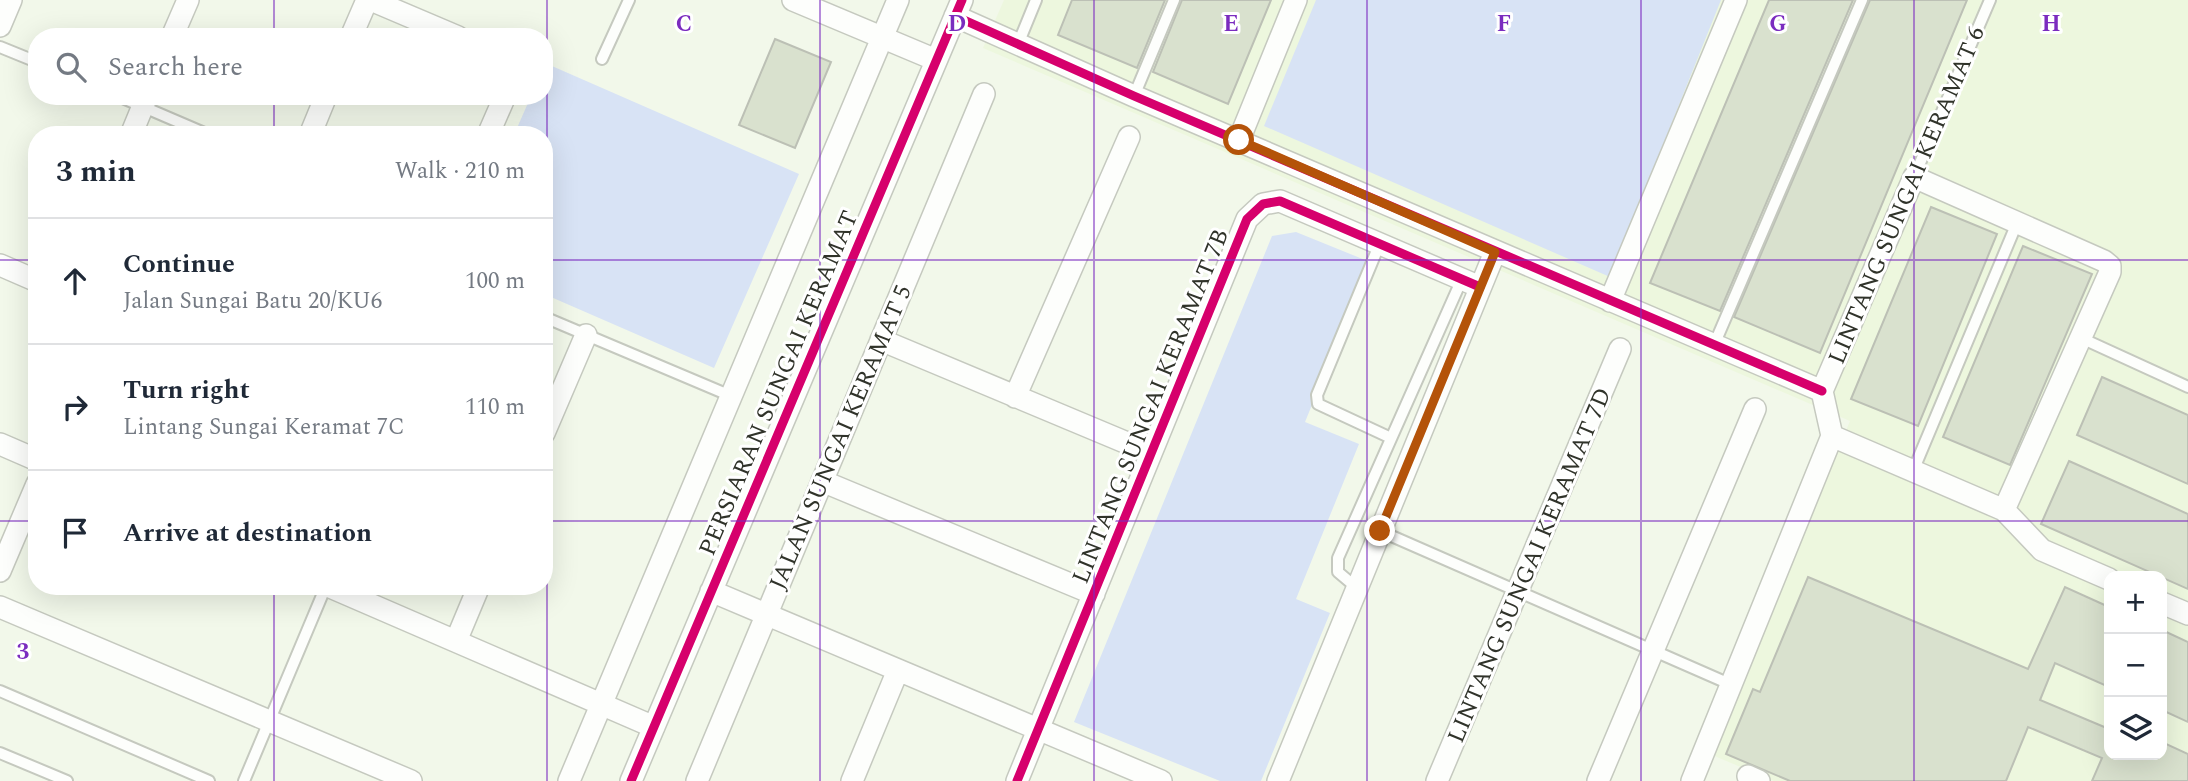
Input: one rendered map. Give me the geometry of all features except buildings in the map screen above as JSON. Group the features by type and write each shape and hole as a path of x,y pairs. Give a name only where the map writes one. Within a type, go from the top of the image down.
{"street":[{"path":"0,26 11,0"},
{"path":"176,28 188,0"},
{"path":"793,0 936,60"},
{"name":"PERSIARAN SUNGAI KERAMAT","path":"569,781 898,0"},
{"path":"1239,140 1296,0"},
{"path":"1610,301 1736,0"},
{"path":"356,28 373,1 437,28"},
{"path":"958,8 1017,44 1134,96 1822,391 1832,436 1692,781"},
{"name":"PERSIARAN SUNGAI KERAMAT","path":"631,781 958,8"},
{"name":"JALAN SUNGAI KERAMAT 5","path":"697,781 984,94"},
{"path":"135,126 143,105"},
{"path":"314,126 322,105"},
{"path":"492,126 501,105"},
{"path":"1015,397 1129,137"},
{"path":"1914,177 2110,266 2110,272 2004,510"},
{"name":"LINTANG SUNGAI KERAMAT 6","path":"1822,391 1914,177"},
{"name":"LINTANG SUNGAI KERAMAT 7B","path":"1017,781 1247,219 1263,204 1280,201 1471,283"},
{"path":"1278,781 1380,531 1471,283 1495,252"},
{"path":"0,265 28,277"},
{"path":"553,412 586,335"},
{"path":"880,340 1151,453"},
{"name":"LINTANG SUNGAI KERAMAT 7D","path":"1437,781 1620,349"},
{"path":"1598,781 1755,409"},
{"path":"1832,436 2004,510 2042,550 2104,577"},
{"path":"0,444 28,456"},
{"path":"822,481 1094,594"},
{"path":"0,570 28,505"},
{"path":"711,591 1161,781"},
{"path":"348,595 654,727"},
{"path":"456,641 475,595"},
{"path":"2167,605 2188,614"},
{"path":"0,607 411,781"},
{"path":"852,781 898,670"}],"lane":[{"path":"602,60 629,0"},
{"path":"1017,44 1036,0"},
{"path":"1134,96 1174,0"},
{"path":"1714,345 1862,0"},
{"name":"LINTANG SUNGAI KERAMAT 6","path":"1914,177 1990,0"},
{"path":"0,47 28,58"},
{"path":"153,105 192,126"},
{"path":"1913,471 2017,223"},
{"path":"1380,243 1317,395 1318,404 1391,439"},
{"path":"1357,588 1338,572 1338,558 1391,439 1471,283"},
{"path":"553,321 731,396"},
{"path":"2081,338 2188,387"},
{"path":"1380,531 1732,685"},
{"path":"244,781 323,595"},
{"path":"0,691 209,781"},
{"path":"0,753 67,781"}],"shaded area":[{"path":"1004,0 2188,0 2188,781 1774,781 1712,755 1850,421 983,48"},
{"path":"1316,0 1721,0 1610,277 1264,126"},
{"path":"553,66 799,174 714,368 553,298 553,126 518,126 527,105 553,105"},
{"path":"1296,232 1370,262 1305,422 1359,444 1296,599 1330,613 1261,781 1220,781 1074,722 1272,236"}],"cycle path":[{"path":"631,781 962,0"},
{"path":"955,16 1134,96 1822,391"},
{"path":"1017,781 1247,219 1263,204 1280,201 1480,287"}],"route":[{"path":"1239,140 1495,252 1380,531"}]}
